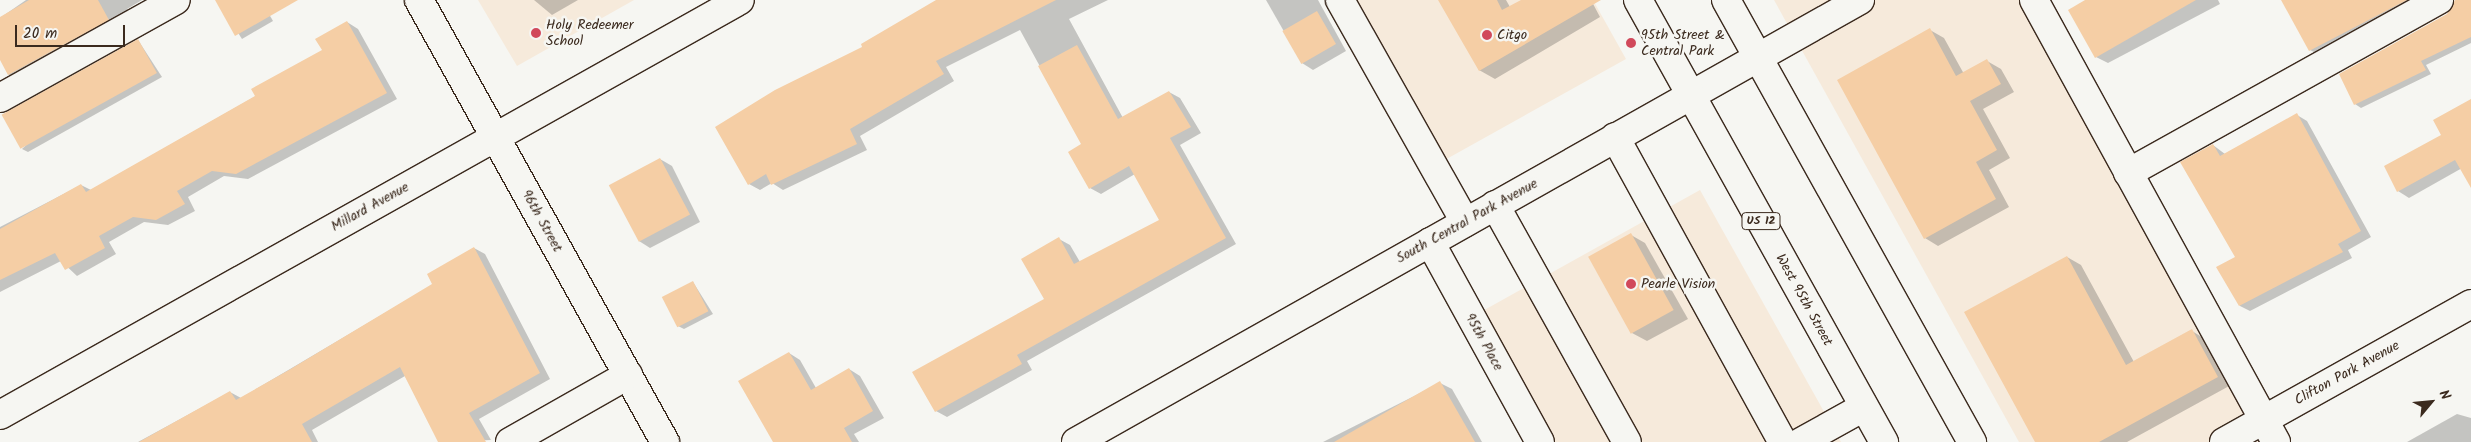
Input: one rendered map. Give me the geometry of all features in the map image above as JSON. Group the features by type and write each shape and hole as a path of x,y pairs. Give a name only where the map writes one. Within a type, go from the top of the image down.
{"street":[{"path":"0,98 176,0"},
{"name":"96th Street","path":"419,0 665,442"},
{"name":"Millard Avenue","path":"0,415 740,0"},
{"path":"1340,0 1465,222"},
{"name":"West 95th Street","path":"1638,0 1884,442"},
{"path":"1726,0 1972,442"},
{"name":"South Central Park Avenue","path":"1076,442 1690,94 1860,0"},
{"path":"2034,0 2270,431"},
{"path":"2128,173 2439,0"},
{"path":"1615,137 1783,442"},
{"path":"1495,205 1627,442"},
{"name":"95th Place","path":"1430,242 1540,442"},
{"name":"Clifton Park Avenue","path":"2224,442 2270,431 2471,304"},
{"path":"510,442 628,375"},
{"path":"1801,442 1864,407"}],"shaded area":[{"name":"Holy Redeemer School","path":"478,0 634,0 517,66"},
{"path":"1340,0 1593,0 1626,59 1434,166"},
{"path":"1774,0 2034,0 2276,442 2019,442"},
{"path":"1700,190 1841,442 1540,442 1470,318"}],"building":[{"path":"29,0 98,0 109,20 8,75 0,60 0,17"},
{"path":"215,0 298,0 235,36"},
{"path":"936,0 1056,0 936,61 944,74 850,129 857,144 771,185 766,174 748,185 715,127 775,90 862,47 861,44"},
{"path":"1438,0 1497,0 1502,10 1521,0 1601,0 1479,71"},
{"path":"2085,0 2196,0 2095,58 2068,10"},
{"path":"2281,0 2407,0 2309,51"},
{"path":"2455,0 2471,0 2471,37 2421,61 2426,70 2354,105 2339,74 2447,14"},
{"path":"1317,11 1336,44 1301,64 1282,31"},
{"path":"347,21 387,93 236,174 212,171 177,191 185,204 156,220 133,217 99,236 105,248 65,270 55,253 0,280 0,229 81,184 86,192 255,96 251,89 322,50 315,39"},
{"path":"1930,28 1956,76 1987,59 2001,84 1970,101 1997,150 1976,162 1996,199 1924,239 1837,80"},
{"path":"138,39 157,73 20,149 2,115"},
{"path":"1077,45 1118,119 1169,91 1191,127 1170,138 1226,238 1017,355 1022,364 935,412 912,372 1044,299 1021,259 1059,237 1074,264 1159,220 1129,166 1089,189 1068,152 1081,144 1038,66"},
{"path":"2471,99 2471,188 2455,160 2397,192 2384,166 2441,135 2433,120"},
{"path":"2297,113 2361,231 2338,244 2343,252 2239,306 2216,267 2235,257 2180,162 2213,144 2220,156"},
{"path":"660,158 690,215 639,242 609,185"},
{"name":"Pearle Vision","path":"1631,233 1674,310 1631,334 1588,257"},
{"path":"474,247 540,373 469,413 486,442 438,442 400,367 302,424 312,442 139,442 230,391 236,400 289,370 432,284 427,274"},
{"path":"2067,256 2126,365 2192,329 2218,377 2099,442 2035,442 1964,312"},
{"path":"693,281 708,311 677,327 662,297"},
{"path":"789,352 811,390 849,368 873,411 844,428 852,442 773,442 738,381"},
{"path":"1440,381 1475,442 1334,442"}],"place":[{"name":"Holy Redeemer School","path":"536,33"},
{"name":"Citgo","path":"1487,35"},
{"name":"95th Street & Central Park","path":"1631,43"},
{"name":"Pearle Vision","path":"1631,284"}]}
